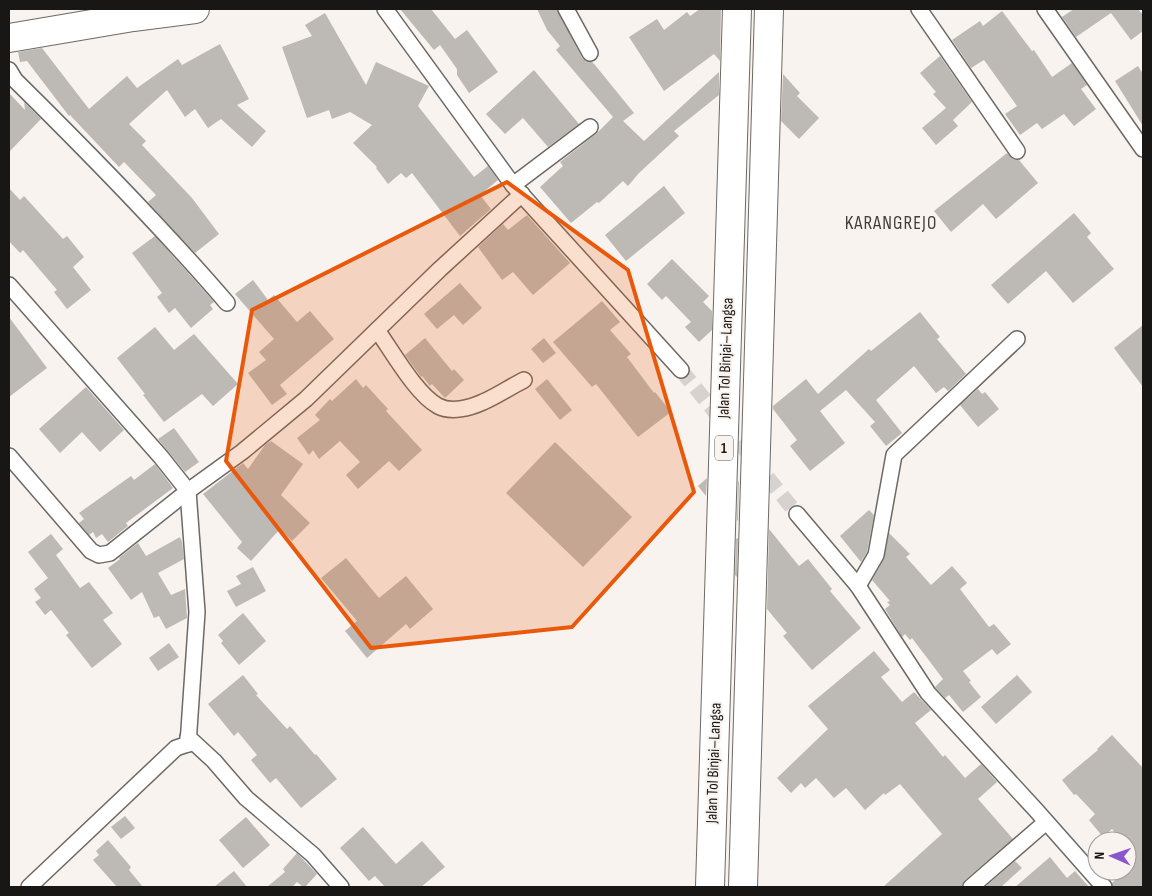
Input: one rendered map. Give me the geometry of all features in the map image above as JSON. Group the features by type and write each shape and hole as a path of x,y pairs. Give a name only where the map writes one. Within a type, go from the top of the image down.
{"highway":[{"path":"9,38 133,17 195,9"},
{"name":"Jalan Tol Binjai–Langsa","path":"710,887 737,9"},
{"name":"Jalan Tol Binjai–Langsa","path":"743,887 770,9"}],"street":[{"path":"385,9 518,189 681,370"},
{"path":"566,9 590,53"},
{"path":"919,9 1017,151"},
{"path":"1045,9 1143,149"},
{"path":"9,70 14,80 99,162 188,257 226,303"},
{"path":"9,456 91,551 99,555 110,554 188,491 242,452 277,421 306,399 440,269 518,189 590,127"},
{"path":"9,285 161,457 188,491 197,612 188,744"},
{"path":"378,330 417,387 429,400 439,407 455,410 482,403 524,380"},
{"path":"858,586 876,554 894,455 1017,339"},
{"path":"797,514 858,586 928,693 1104,887"},
{"path":"188,744 188,736 214,761 246,798 313,855 341,887"},
{"path":"29,887 176,748 188,744"},
{"path":"971,887 1046,822"}],"highlighted area":[{"path":"507,182 628,270 694,492 572,627 371,648 226,461 252,310"}],"building":[{"path":"400,9 431,9 455,39 467,30 498,72 469,93 457,75 457,69 440,45 434,50"},
{"path":"537,9 557,9 582,58 595,65 634,113 623,121 644,141 719,72 719,95 674,131 679,136 639,173 628,186 623,181 599,203 597,202 571,223 540,187 563,166 560,162 596,134 613,117 556,50 560,46 547,30"},
{"path":"700,9 721,9 720,61 714,54 664,91 629,37 657,19 664,30 687,12 690,16"},
{"path":"1074,9 1138,9 1143,15 1143,31 1131,40 1111,13 1076,37 1062,17"},
{"path":"1002,11 1032,51 1034,50 1052,77 1072,63 1087,85 1081,89 1096,109 1074,126 1064,114 1042,129 1037,123 1020,135 1005,114 1017,106 984,60 971,68 952,40 980,21 983,26"},
{"path":"325,13 366,85 376,62 429,86 418,106 474,177 488,166 498,180 480,195 491,209 460,236 412,173 406,178 401,173 388,184 377,167 353,143 372,125 350,112 332,119 329,110 307,118 282,47 312,36 305,25"},
{"path":"220,44 249,99 237,105 266,131 252,147 221,119 208,128 195,109 185,117 167,90 129,124 146,141 142,145 192,198 219,234 195,253 148,202 156,195 124,162 119,167 69,116 27,61 20,62 18,52 42,48 89,109 127,76 137,88 178,59 182,65"},
{"path":"940,56 972,102 953,120 958,126 936,145 922,128 946,108 933,94 936,92 920,73"},
{"path":"1138,66 1143,74 1143,126 1115,81"},
{"path":"534,70 579,124 548,147 523,118 505,134 486,114"},
{"path":"783,74 800,93 797,96 819,118 799,139 781,121"},
{"path":"9,93 25,110 24,102 41,119 9,152"},
{"path":"1007,153 1013,159 1019,160 1038,183 996,219 983,204 951,232 934,211"},
{"path":"664,186 685,213 626,261 605,235"},
{"path":"9,188 20,200 24,196 63,239 67,236 84,257 73,267 91,290 67,309 54,292 57,290 23,250 20,253 9,241"},
{"path":"1074,213 1091,233 1087,237 1114,269 1073,303 1046,271 1008,304 991,285"},
{"path":"527,215 570,263 533,295 513,272 502,280 478,247 503,224 508,230"},
{"path":"155,236 214,302 210,305 213,309 191,328 175,308 169,313 157,297 162,293 132,253"},
{"path":"672,259 709,296 703,302 712,311 712,330 699,342 685,327 691,322 666,296 662,300 647,284"},
{"path":"253,280 268,300 274,295 297,322 310,311 334,339 280,385 287,394 272,405 248,373 266,360 259,352 274,339 235,294"},
{"path":"460,283 482,308 463,325 454,315 437,329 424,314"},
{"path":"602,301 620,322 610,330 631,354 627,357 671,412 638,437 596,384 592,387 553,342"},
{"path":"920,312 940,337 937,339 966,374 948,391 944,387 936,393 914,366 876,400 902,433 886,446 870,426 875,422 846,390 820,411 845,443 810,471 790,446 797,440 773,409 773,406 806,379 818,394 869,349 871,351"},
{"path":"9,317 47,368 9,397"},
{"path":"1143,325 1143,387 1114,348"},
{"path":"155,327 174,350 194,334 238,384 213,406 202,394 164,422 117,358"},
{"path":"425,338 452,371 454,369 464,380 445,398 432,384 430,386 421,377 405,355"},
{"path":"544,338 556,353 543,363 531,349"},
{"path":"356,379 363,388 366,385 388,409 386,411 422,450 399,471 389,461 358,489 346,475 360,462 340,441 319,459 313,450 309,455 297,438 320,420 315,415 330,399 332,401"},
{"path":"547,379 572,410 560,420 535,389"},
{"path":"86,387 124,430 100,452 82,432 60,453 39,429"},
{"path":"978,389 982,394 985,392 999,409 978,427 960,405"},
{"path":"174,428 199,462 185,472 158,439"},
{"path":"271,441 303,464 281,495 310,523 292,541 280,529 251,561 237,548 242,542 203,494 243,463 248,469 265,445"},
{"path":"555,442 632,517 583,567 506,493"},
{"path":"155,464 173,488 126,523 128,526 108,542 102,534 96,538 93,532 89,535 79,523 84,519 79,513 131,476 134,480"},
{"path":"707,478 706,496 698,486"},
{"path":"739,482 738,521 737,520"},
{"path":"869,510 874,515 867,552 861,562 840,536"},
{"path":"769,529 799,566 808,559 832,589 830,591 861,628 812,670 783,636 787,633 767,609"},
{"path":"889,533 910,554 906,557 931,585 952,566 967,583 960,589 989,627 994,624 1011,644 997,655 992,649 963,671 981,697 963,712 949,695 945,698 935,687 943,679 912,638 910,640 905,634 902,637 885,609 890,605 887,602 890,601 872,580 884,559"},
{"path":"51,534 63,549 56,555 80,588 89,582 113,613 103,620 122,644 92,668 66,635 69,633 51,610 45,615 35,602 41,598 34,589 48,578 28,552"},
{"path":"180,537 184,559 158,573 171,595 185,589 187,618 166,629 159,616 154,618 142,592 131,600 108,568 138,543 146,556"},
{"path":"738,538 737,577 735,575 736,539"},
{"path":"346,558 379,598 406,576 433,609 410,629 406,624 367,658 345,631 357,621 321,578"},
{"path":"253,567 266,591 236,607 227,591 241,584 236,576"},
{"path":"243,613 266,641 239,665 221,643 223,641 218,635"},
{"path":"169,643 179,657 158,671 149,658"},
{"path":"874,651 890,670 881,677 902,702 914,692 931,710 915,723 943,757 945,755 965,778 981,764 997,782 978,799 1013,839 965,880 962,887 883,887 942,834 900,784 885,795 884,793 865,810 846,788 834,798 816,778 805,788 801,783 791,793 777,778 828,729 808,706"},
{"path":"243,675 258,694 256,695 287,729 290,726 337,779 301,808 276,778 270,783 251,760 257,755 238,732 234,736 208,704"},
{"path":"1017,675 1032,692 996,724 981,707"},
{"path":"1112,735 1143,768 1143,887 1113,887 1112,883 1114,881 1137,881 1137,831 1114,831 1112,829 1110,831 1098,831 1089,820 1095,814 1076,794 1074,795 1062,780"},
{"path":"125,816 135,828 121,839 111,827"},
{"path":"246,817 270,845 243,868 219,840"},
{"path":"363,827 396,864 422,841 445,867 421,887 385,887 375,876 369,881 340,848"},
{"path":"108,840 131,867 129,870 143,887 117,887 93,860 99,855 96,851"},
{"path":"297,853 317,874 305,887 297,882 292,887 267,887 285,872 283,869"},
{"path":"1050,857 1067,878 1075,871 1089,887 1015,887"},
{"path":"1015,861 1022,868 1001,887 985,887"},
{"path":"234,871 247,887 214,887"}],"tunnel":[{"path":"681,370 797,514"}],"district":[{"name":"KARANGREJO","path":"891,223"}]}
